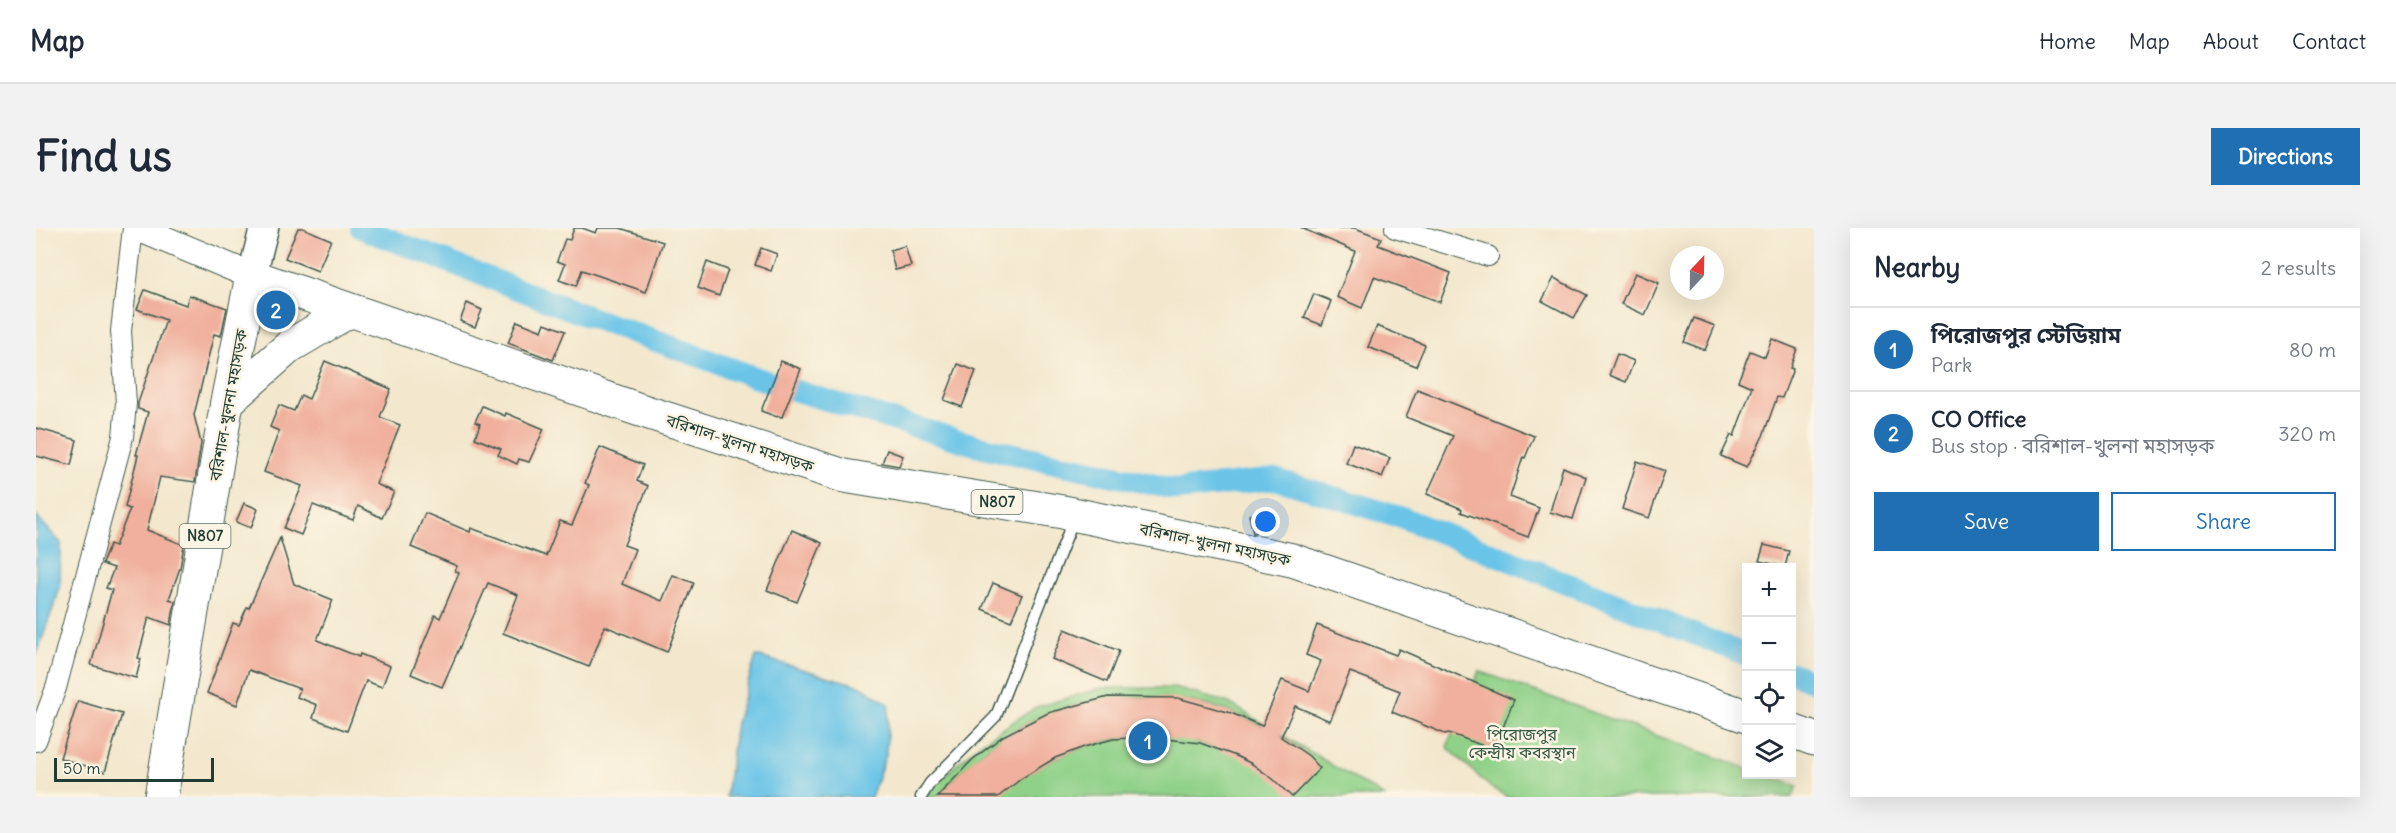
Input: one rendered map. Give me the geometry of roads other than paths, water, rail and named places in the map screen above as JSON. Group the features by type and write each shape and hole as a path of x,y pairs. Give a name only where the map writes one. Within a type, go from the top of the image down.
{"highway":[{"name":"বরিশাল-খুলনা মহাসড়ক","path":"160,797 227,402 252,276 349,311 844,476 1075,515 1292,560 1742,715"},
{"path":"227,402 290,346 349,311"},
{"path":"1796,734 1814,739"}],"main road":[{"path":"252,276 263,229"}],"street":[{"path":"36,741 56,688 123,437 126,403 121,331 133,228"},
{"path":"138,228 252,276"},
{"path":"1395,228 1488,255"}],"lane":[{"path":"921,797 930,783 996,716 1075,515"}],"water":[{"path":"36,516 61,543 60,588 36,656"},
{"path":"756,656 861,686 889,704 886,754 871,797 726,797 736,723"}],"waterway":[{"path":"361,228 579,313 777,385 978,446 1178,490 1275,479 1406,519 1742,653"},
{"path":"1796,675 1814,682"}],"place":[{"name":"CO Office","path":"276,310"},
{"name":"পিরোজপুর স্টেডিয়াম","path":"1148,741"}],"park label":[{"name":"পিরোজপুর কেন্দ্রীয় কবরস্থান","path":"1522,743"}]}
